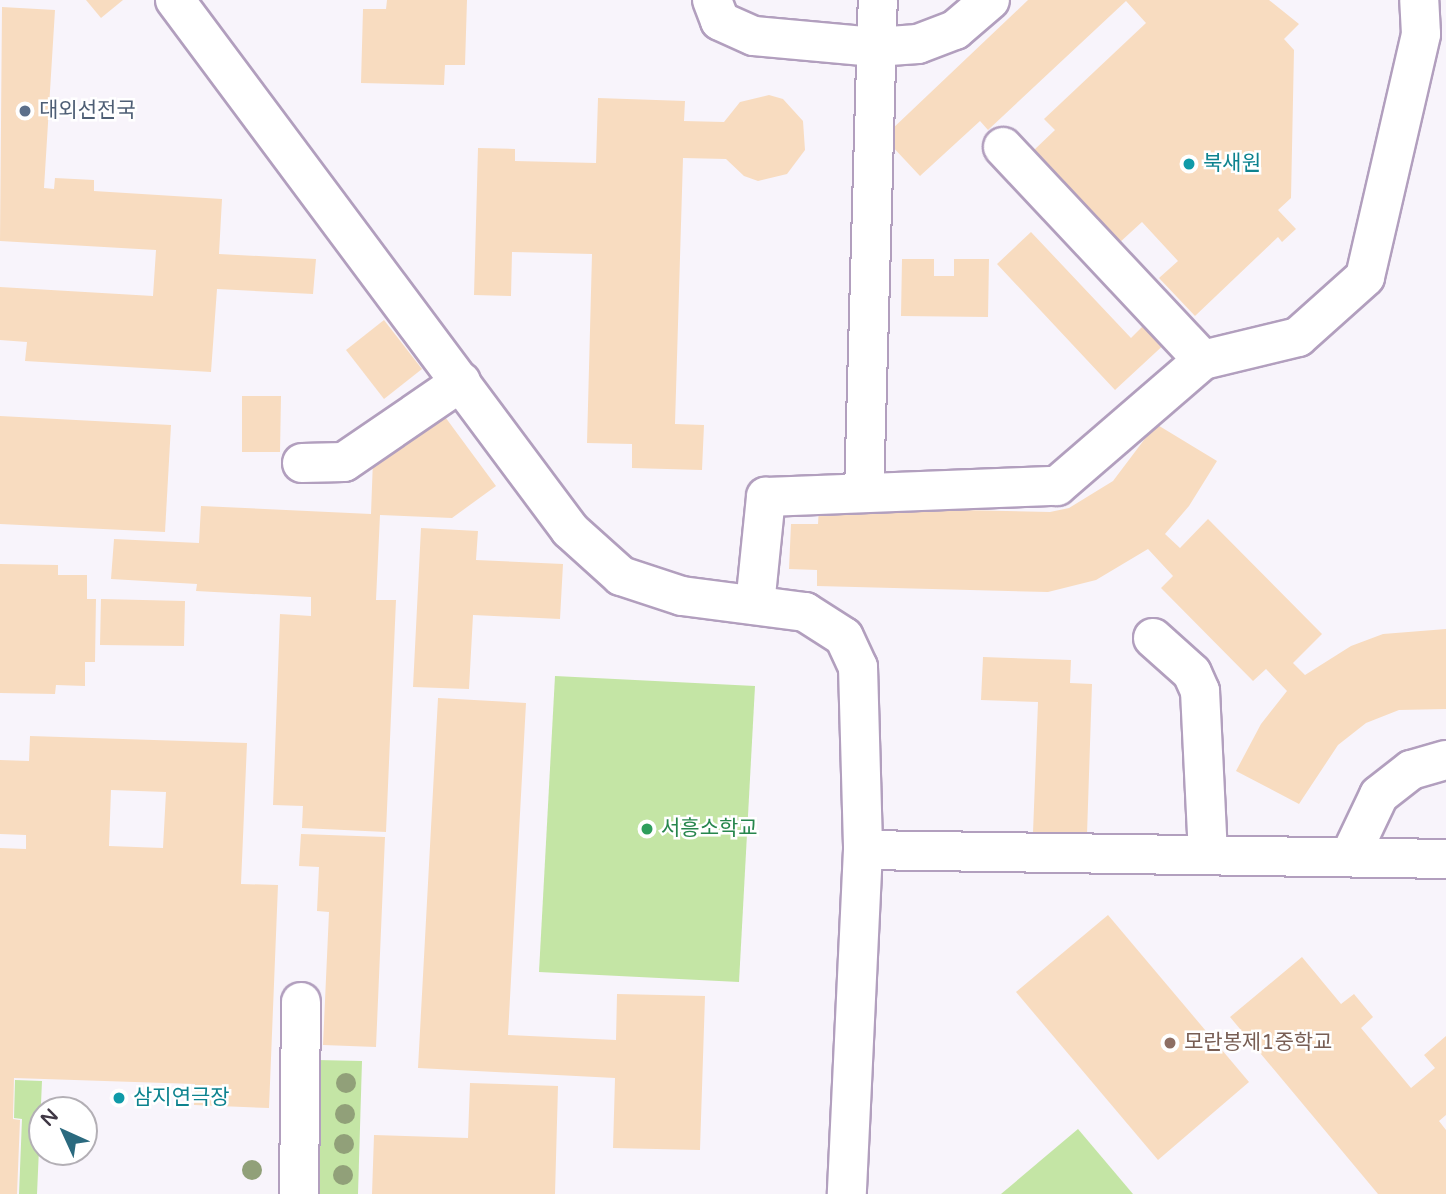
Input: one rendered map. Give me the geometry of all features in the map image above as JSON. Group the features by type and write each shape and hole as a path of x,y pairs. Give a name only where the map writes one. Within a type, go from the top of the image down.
{"street":[{"path":"175,0 570,530 621,576 682,596 805,612 844,637 858,667 863,850 847,1194"},
{"path":"712,0 720,21 754,36 875,47 918,44 955,30 990,0"},
{"path":"864,493 878,0"},
{"path":"755,605 766,497 1058,486 1203,360 1298,337 1366,277 1421,34 1419,0"},
{"path":"1426,0 1446,23"},
{"path":"1003,147 1203,360"},
{"path":"302,463 344,461 461,382"},
{"path":"1153,638 1192,673 1200,691 1208,852"},
{"path":"1351,855 1379,795 1411,770 1446,760"},
{"path":"863,850 1208,852 1446,859"},
{"path":"299,1194 301,1002"}],"green space":[{"name":"서흥소학교","path":"555,676 755,686 739,982 539,972"},
{"path":"317,1060 362,1061 358,1194 312,1194"},
{"path":"15,1080 42,1081 41,1096 28,1096 28,1166 38,1166 37,1194 19,1194 22,1119 14,1118"},
{"path":"1078,1129 1133,1194 1001,1194"}],"building":[{"path":"86,0 123,0 101,18"},
{"path":"387,0 467,0 465,65 445,65 444,85 361,83 363,9 386,9"},
{"name":"북새원","path":"1028,0 1269,0 1299,24 1284,39 1294,50 1291,198 1278,210 1296,229 1282,242 1278,237 1195,316 1159,278 1178,261 1142,222 1119,243 1033,151 1055,130 1044,119 1146,23 1126,1 988,130 980,121 920,176 890,144 890,131"},
{"path":"2,7 55,10 44,188 54,189 55,178 94,180 94,191 222,199 219,254 316,259 313,294 217,289 211,372 25,361 27,342 0,340 0,287 153,296 156,250 0,241"},
{"path":"769,95 783,99 803,121 805,150 787,174 758,181 744,176 726,159 683,158 675,424 704,425 702,470 632,468 632,444 587,443 592,254 512,252 511,296 474,295 478,148 515,149 515,161 596,163 598,98 685,101 684,121 724,122 740,102"},
{"path":"1031,232 1131,338 1149,320 1169,340 1115,390 997,264"},
{"path":"902,259 934,259 934,276 954,276 954,259 989,259 988,317 901,316"},
{"path":"384,320 422,369 384,399 346,350"},
{"path":"242,396 281,396 280,452 242,452"},
{"path":"440,410 496,486 452,518 380,515 376,600 396,600 386,832 302,828 303,806 273,805 280,614 311,616 311,597 196,591 197,584 111,579 114,539 199,543 201,506 371,514 373,459"},
{"path":"0,416 171,425 165,532 0,524"},
{"path":"1156,424 1217,461 1189,506 1165,534 1180,548 1208,519 1322,634 1293,663 1305,675 1351,646 1383,634 1446,629 1446,709 1399,710 1366,723 1338,745 1299,804 1236,771 1261,724 1287,691 1266,669 1253,681 1161,588 1173,576 1148,549 1096,580 1048,592 817,586 817,570 789,569 791,524 818,524 819,507 1050,512 1069,508 1113,481"},
{"path":"421,528 478,531 476,560 563,564 560,619 473,615 469,689 413,687"},
{"path":"0,564 58,565 58,575 87,575 87,599 96,599 95,662 85,662 85,686 56,685 55,694 0,693"},
{"path":"101,599 185,601 184,646 100,645"},
{"path":"983,657 1071,660 1070,683 1092,684 1087,835 1033,833 1038,702 981,700"},
{"path":"438,698 526,703 508,1035 616,1040 617,994 705,996 700,1150 613,1148 615,1078 418,1068"},
{"path":"30,736 247,743 241,884 278,885 269,1108 194,1105 195,1084 14,1078 13,1119 20,1120 17,1194 0,1194 0,848 26,849 26,835 0,834 0,760 29,761","holes":["111,790 166,792 163,848 109,846"]},
{"path":"301,834 385,837 376,1047 323,1045 329,912 317,911 319,867 299,866"},
{"path":"1108,915 1249,1082 1158,1160 1016,992"},
{"name":"모란봉제1중학교","path":"1302,957 1341,1004 1354,994 1373,1017 1361,1028 1411,1088 1435,1068 1424,1055 1446,1036 1446,1115 1439,1121 1446,1130 1446,1194 1378,1194 1230,1017"},
{"path":"470,1083 558,1086 555,1194 372,1194 374,1135 468,1138"}],"place":[{"name":"대외선전국","path":"25,111"},
{"name":"북새원","path":"1189,164"},
{"name":"서흥소학교","path":"647,829"},
{"name":"모란봉제1중학교","path":"1170,1043"},
{"name":"삼지연극장","path":"119,1098"}]}
